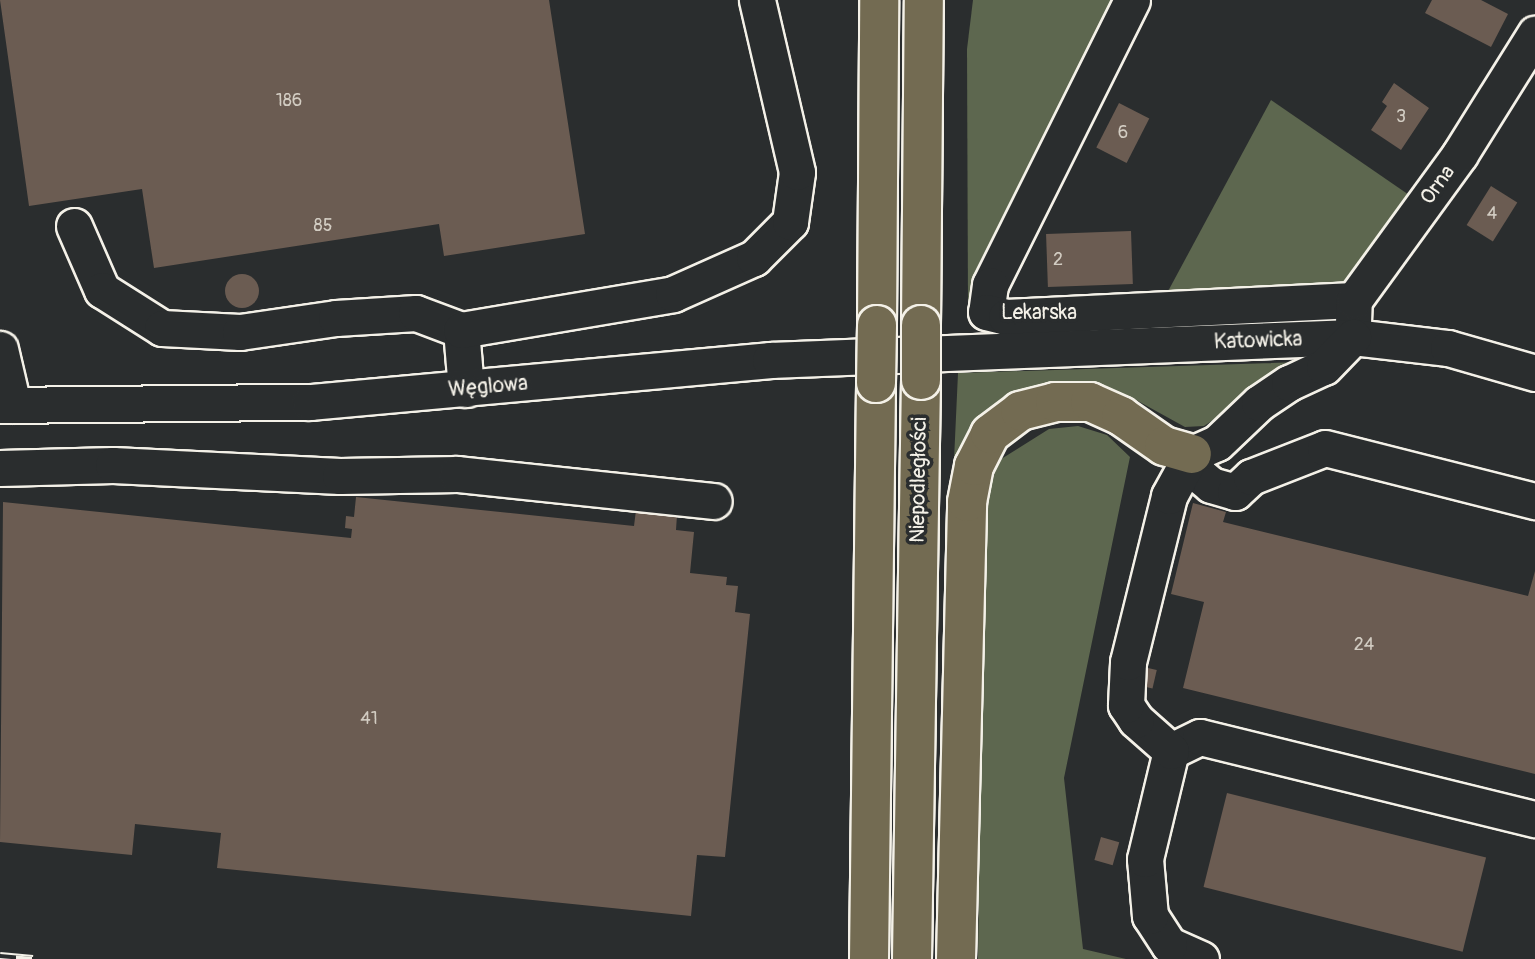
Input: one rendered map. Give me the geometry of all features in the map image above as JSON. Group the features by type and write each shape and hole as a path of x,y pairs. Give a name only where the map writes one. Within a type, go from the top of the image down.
{"highway":[{"name":"Niepodległości","path":"869,959 879,0"},
{"name":"Niepodległości","path":"912,959 925,8"},
{"path":"956,959 967,502 974,466 990,434 1020,411 1055,402 1090,402 1121,416 1164,446 1204,449"}],"street":[{"path":"74,226 102,290 162,328 240,332 336,318 416,313 461,330 673,294 754,258 790,222 797,172 757,0"},
{"name":"Lekarska","path":"1132,0 990,285 986,312 1006,317 1353,300"},
{"name":"Orna","path":"1353,300 1460,154 1535,34"},
{"path":"1171,751 1136,720 1126,705 1124,688 1169,496 1204,449 1259,403 1324,367 1353,337 1353,300"},
{"path":"461,330 466,389"},
{"name":"Katowicka","path":"976,351 1353,337 1448,348 1535,373"},
{"path":"0,349 6,405"},
{"name":"Węglowa","path":"6,405 296,402 770,360 976,351"},
{"path":"1204,449 1198,474 1211,485 1235,492 1251,477 1325,448 1535,500"},
{"path":"0,468 113,465 340,476 457,474 714,501"},
{"path":"1201,959 1181,953 1161,937 1150,916 1144,889 1145,859 1171,751 1199,737 1535,819"}],"green space":[{"path":"973,0 1121,0 968,308 967,49"},
{"path":"1271,100 1412,197 1345,290 1166,295"},
{"path":"1300,362 1204,426 1185,427 1127,395 1092,389 975,427 954,460 958,373"},
{"path":"1078,426 1107,435 1130,457 1064,778 1083,949 1126,959 978,959 984,510 998,461 1049,429"}],"building":[{"path":"0,0 549,0 585,234 444,256 439,224 154,268 142,189 29,206"},
{"path":"1432,0 1481,0 1508,14 1491,47 1425,13"},
{"path":"1394,83 1429,108 1401,150 1371,130 1387,106 1382,102"},
{"path":"1119,103 1149,118 1127,163 1096,148"},
{"path":"1491,186 1517,202 1493,241 1467,225"},
{"path":"1131,231 1133,284 1048,287 1046,234"},
{"path":"242,274 254,279 259,291 254,303 242,308 230,303 225,291 230,279"},
{"path":"356,497 634,526 636,510 677,515 676,530 694,532 690,573 727,577 726,585 738,586 735,612 750,614 725,857 697,855 691,916 217,868 221,833 135,824 132,855 0,842 3,502 351,538 352,529 345,528 346,516 354,517"},
{"path":"1193,503 1226,512 1223,522 1528,596 1535,571 1535,774 1183,688 1204,602 1171,594"},
{"path":"1148,668 1157,670 1152,689 1144,687"},
{"path":"1227,793 1486,858 1463,952 1204,887"},
{"path":"1101,837 1119,842 1113,865 1094,860"}],"railway":[{"path":"0,956 33,959"}]}
